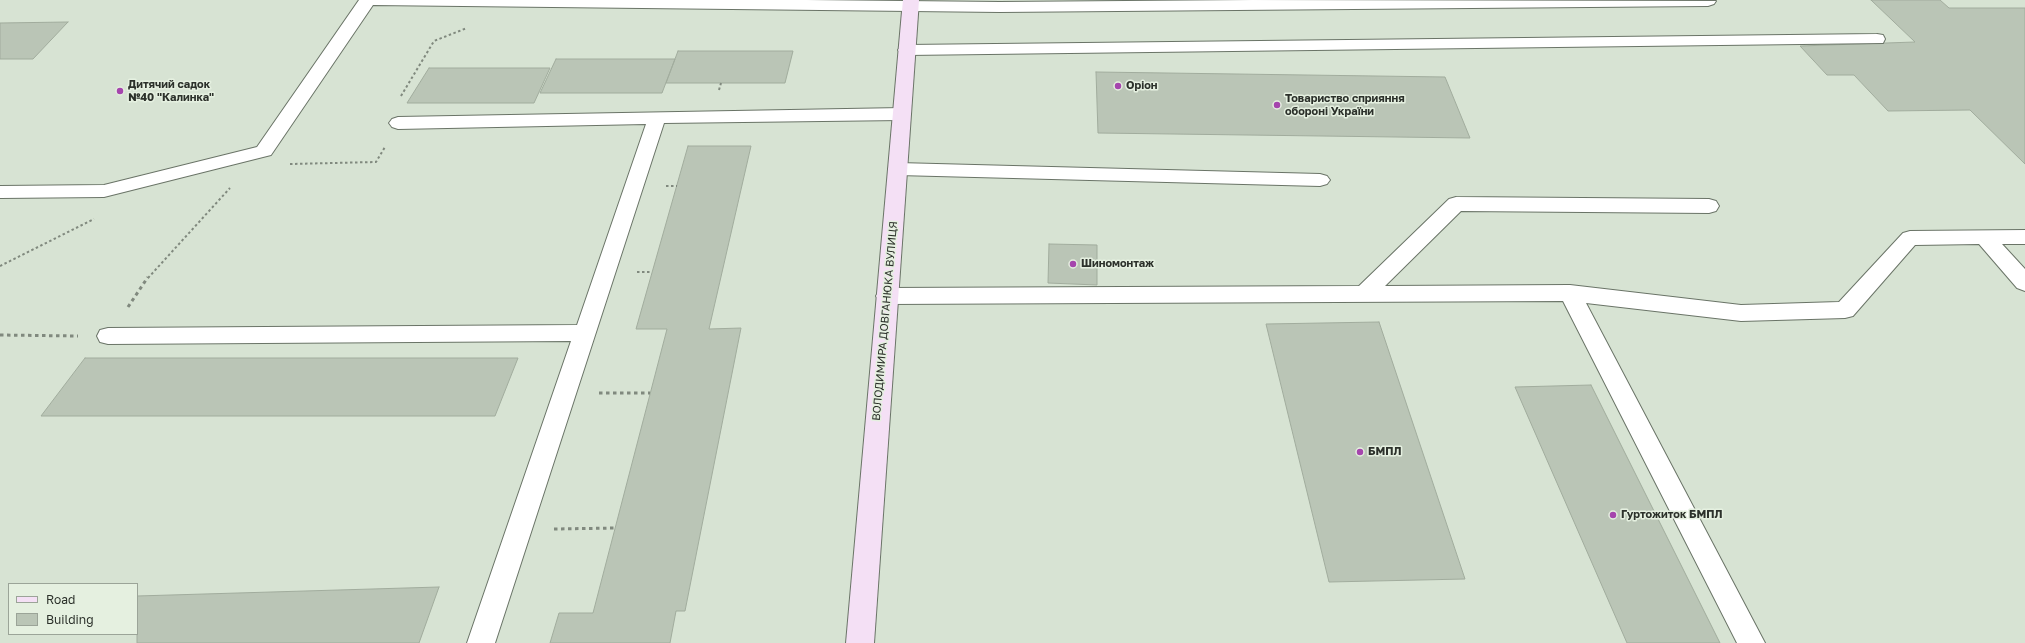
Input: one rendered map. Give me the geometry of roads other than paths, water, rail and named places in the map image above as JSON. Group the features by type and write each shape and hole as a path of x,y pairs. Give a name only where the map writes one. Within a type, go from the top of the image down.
{"main road":[{"name":"ВОЛОДИМИРА ДОВГАНЮКА ВУЛИЦЯ","path":"860,643 911,2"}],"lane":[{"path":"0,192 104,191 264,151 368,0 911,2 1000,7 1708,1"},
{"path":"907,50 1877,38"},
{"path":"398,123 902,114"},
{"path":"481,643 657,118"},
{"path":"898,169 1320,180"},
{"path":"1364,294 1456,204 1709,206"},
{"path":"887,296 1570,293 1741,313 1845,310 1910,238 1985,238 2025,236"},
{"path":"1985,238 2025,282"},
{"path":"1570,293 1751,643"},
{"path":"108,336 585,333"}],"place":[{"name":"Оріон","path":"1118,86"},
{"name":"Дитячий садок №40 \"Калинка\"","path":"120,91"},
{"name":"Товариство сприяння обороні України","path":"1277,105"},
{"name":"Шиномонтаж","path":"1073,264"},
{"name":"БМПЛ","path":"1360,452"},
{"name":"Гуртожиток БМПЛ","path":"1613,515"}]}
